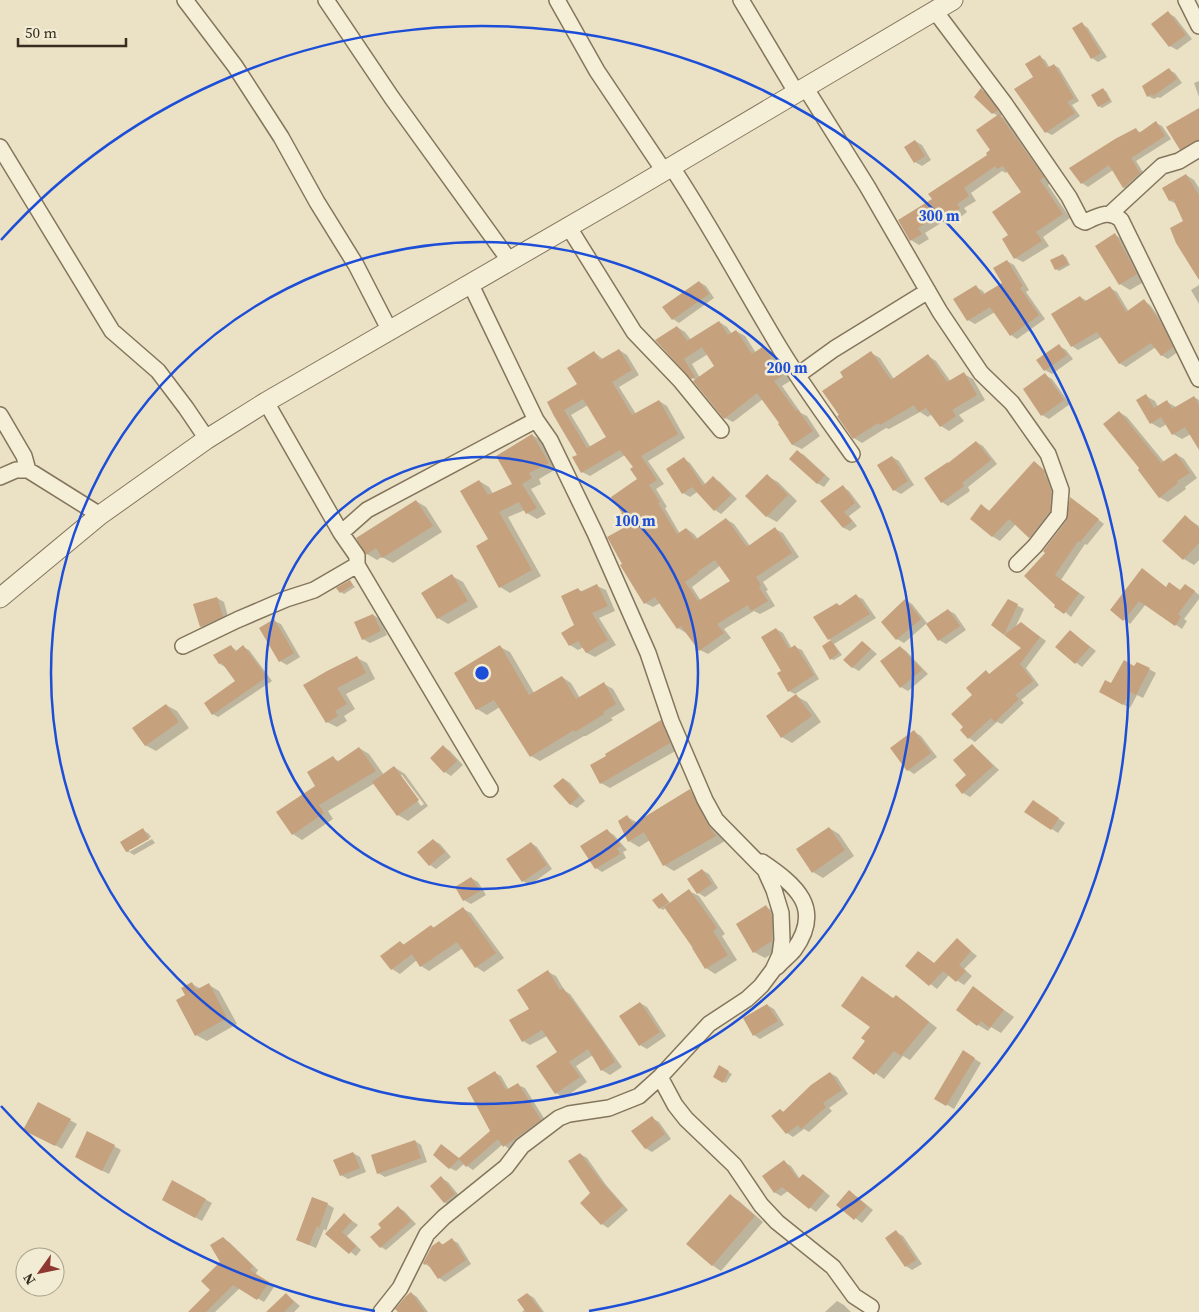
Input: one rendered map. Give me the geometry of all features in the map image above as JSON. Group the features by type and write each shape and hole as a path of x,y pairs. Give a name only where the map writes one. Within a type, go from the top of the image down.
{"street":[{"path":"185,0 235,66 281,137 317,202 356,265 390,331"},
{"path":"326,0 392,98 509,260"},
{"path":"557,0 597,71 692,198 782,351 852,454"},
{"path":"741,0 800,90 867,186 928,291 981,373 1012,403 1048,454 1061,490 1059,515 1035,546 1017,564"},
{"path":"1186,0 1199,26"},
{"path":"0,598 100,515 207,439 266,402 668,168 943,4 1005,104 1069,198 1081,220 1086,222 1102,214 1111,213 1120,218 1125,225 1199,379"},
{"path":"0,147 112,331 158,371 207,439"},
{"path":"1111,213 1162,166 1179,161 1199,149"},
{"path":"1125,225 1141,184"},
{"path":"568,226 634,332 680,380 721,430"},
{"path":"470,283 536,420 550,440 596,533 648,653 670,721 704,800 716,820 766,870 781,913 782,940 780,955 773,970"},
{"path":"798,375 834,349 928,291"},
{"path":"266,402 341,533 357,556 357,565 490,788"},
{"path":"0,415 24,456 28,470"},
{"path":"341,533 367,510 536,420"},
{"path":"0,477 16,470 28,470 100,515"},
{"path":"183,646 237,620 294,596 314,590 357,565"},
{"path":"381,1312 400,1288 427,1234 444,1217 506,1167 522,1146 559,1118 569,1114 609,1108 639,1096 660,1077 709,1024 748,999 773,970 794,950 805,928 807,917 806,905 800,893 780,874 756,859"},
{"path":"660,1077 674,1105"},
{"path":"647,1088 674,1105 734,1165 762,1206 777,1222 833,1267 854,1296 871,1307"}],"building":[{"path":"1168,11 1186,35 1169,47 1151,24"},
{"path":"1082,22 1101,53 1091,59 1072,28"},
{"path":"1040,55 1047,68 1054,64 1074,98 1067,102 1075,113 1045,133 1014,89 1033,77 1025,64"},
{"path":"1169,68 1177,79 1153,96 1152,94 1147,97 1142,86"},
{"path":"981,88 998,110 992,114 974,97"},
{"path":"1103,88 1110,100 1098,107 1091,95"},
{"path":"1199,108 1199,140 1180,150 1166,127"},
{"path":"999,114 1044,177 1040,180 1063,214 1036,232 1042,241 1014,259 1002,239 1008,235 992,212 1021,192 1003,166 997,169 995,166 964,188 969,196 957,204 960,208 946,218 942,213 918,228 922,234 910,241 898,220 932,199 928,194 987,155 986,153 990,150 976,130"},
{"path":"1156,121 1165,136 1131,158 1140,173 1123,188 1109,165 1081,184 1069,168 1115,139 1136,128 1139,133"},
{"path":"915,140 925,156 914,163 904,147"},
{"path":"1186,174 1199,195 1199,280 1176,243 1170,228 1183,221 1173,199 1169,201 1162,188"},
{"path":"1115,233 1137,274 1119,285 1095,246"},
{"path":"1063,254 1068,264 1055,270 1050,260"},
{"path":"1007,260 1023,286 1020,288 1039,315 1010,336 990,307 967,321 953,299 976,285 982,295 1002,283 993,268"},
{"path":"699,281 709,294 672,320 662,307"},
{"path":"1110,286 1126,312 1144,299 1161,323 1173,347 1161,356 1151,343 1119,364 1097,332 1071,347 1051,314 1080,296 1084,302"},
{"path":"719,321 728,335 736,330 752,354 764,346 782,376 774,381 813,431 792,445 757,393 724,419 693,381 714,366 702,347 684,359 695,377 691,379 655,340 677,326 687,341"},
{"path":"1059,344 1067,355 1044,371 1036,360"},
{"path":"619,349 632,370 612,382 632,415 659,400 678,434 641,456 657,480 649,485 677,534 686,528 695,540 726,518 747,547 775,527 792,553 756,577 761,585 759,587 768,601 751,611 748,605 717,624 724,633 699,651 681,626 677,629 655,597 644,604 620,565 622,564 607,537 627,526 620,514 622,513 611,497 637,479 630,469 633,467 620,450 581,473 572,457 577,455 547,402 577,384 567,368 594,351 600,360","holes":["583,399 606,437 587,448 564,410","715,560 730,581 698,601 685,582"]},
{"path":"871,351 891,380 928,354 947,382 964,372 977,395 952,410 956,416 940,427 926,408 918,412 914,405 880,425 878,423 853,439 822,391 843,377 840,372"},
{"path":"1045,373 1064,400 1041,416 1023,389"},
{"path":"1146,394 1154,408 1167,400 1172,409 1194,396 1199,405 1199,450 1185,427 1172,435 1161,417 1150,424 1136,400"},
{"path":"1119,411 1161,463 1176,453 1190,473 1177,481 1178,483 1159,498 1138,470 1139,468 1103,424"},
{"path":"532,434 549,463 529,473 532,478 522,484 537,508 526,514 519,502 499,512 532,570 499,588 476,546 488,539 460,491 479,480 488,495 512,484 496,456"},
{"path":"976,441 991,460 962,483 964,486 941,503 924,478 948,463"},
{"path":"797,450 825,475 817,484 789,459"},
{"path":"892,456 908,481 893,491 877,465"},
{"path":"684,457 703,486 713,476 731,495 714,511 692,487 682,494 666,469"},
{"path":"1034,461 1044,470 1044,475 1047,478 1051,491 1050,511 1029,538 1009,519 992,537 970,519 981,504 989,511"},
{"path":"767,474 788,495 766,517 745,496"},
{"path":"843,485 855,503 844,512 852,521 843,528 820,501"},
{"path":"1070,497 1099,519 1080,542 1078,541 1055,575 1079,593 1064,614 1054,607 1055,605 1024,576 1045,553 1043,551 1066,521"},
{"path":"416,500 433,526 382,558 376,548 366,555 356,538"},
{"path":"1185,515 1199,528 1199,543 1183,560 1162,541"},
{"path":"1142,568 1166,587 1169,582 1180,590 1185,584 1195,591 1178,614 1181,617 1175,626 1139,601 1123,621 1110,610"},
{"path":"452,574 468,601 437,619 421,593"},
{"path":"350,580 353,585 340,593 336,588"},
{"path":"597,584 608,606 592,613 608,640 586,653 578,641 569,646 561,633 574,625 561,596 578,588 580,592"},
{"path":"856,594 870,614 828,640 813,617 837,603 839,606"},
{"path":"217,597 223,617 200,627 193,604"},
{"path":"905,599 921,619 896,640 881,622"},
{"path":"1008,599 1018,604 1004,635 991,625"},
{"path":"948,609 960,626 938,641 926,624"},
{"path":"373,614 381,631 362,640 354,622"},
{"path":"274,619 294,653 279,662 259,628"},
{"path":"1021,622 1040,637 1020,664 1033,681 1015,695 1019,699 995,722 991,718 968,739 960,730 963,727 951,714 972,695 966,688 986,670 989,674 1021,648 1004,635"},
{"path":"776,628 789,649 795,645 814,675 788,692 777,673 781,671 761,637"},
{"path":"1070,630 1090,647 1075,664 1055,647"},
{"path":"831,640 839,653 830,660 822,646"},
{"path":"862,641 871,649 852,668 843,660"},
{"path":"231,645 235,652 243,645 267,677 212,715 204,703 235,681 222,663 219,664 213,655"},
{"path":"500,645 529,695 562,676 576,699 604,682 616,704 575,732 574,730 530,757 494,700 476,710 454,673"},
{"path":"900,646 922,670 900,688 880,661"},
{"path":"357,656 366,673 337,688 347,704 335,711 338,716 326,723 303,685"},
{"path":"1124,660 1134,666 1137,662 1150,668 1136,695 1130,692 1123,705 1099,692 1105,680 1111,683"},
{"path":"796,694 812,716 781,738 766,716"},
{"path":"166,704 179,722 145,746 132,728"},
{"path":"661,720 670,743 600,784 590,765"},
{"path":"914,730 931,753 907,771 890,748"},
{"path":"972,744 993,766 962,794 955,785 966,775 953,760"},
{"path":"443,745 457,761 444,773 430,758"},
{"path":"359,747 376,771 319,805 324,813 292,835 276,812 315,786 307,772 333,756 337,762"},
{"path":"394,766 419,800 397,816 372,782"},
{"path":"563,778 579,796 570,805 553,786"},
{"path":"690,789 708,825 716,836 663,866 644,832 628,842 618,821 627,815 633,824"},
{"path":"1033,800 1059,818 1051,830 1024,812"},
{"path":"829,827 845,850 812,873 796,849"},
{"path":"143,828 149,839 126,852 120,842"},
{"path":"607,829 621,846 617,848 620,854 595,869 580,846"},
{"path":"433,839 445,852 429,866 417,852"},
{"path":"531,842 547,865 522,882 506,859"},
{"path":"702,869 712,884 697,894 687,879"},
{"path":"471,877 480,891 463,901 455,887"},
{"path":"689,889 717,928 713,931 728,955 705,969 693,948 664,907"},
{"path":"662,893 669,902 659,909 652,900"},
{"path":"766,905 772,915 772,941 753,953 736,924"},
{"path":"463,907 496,953 475,968 457,942 420,967 412,954 391,970 380,956 400,941 403,945 431,925 433,928"},
{"path":"957,938 971,951 959,965 966,971 956,982 943,971 929,986 905,966 918,951 934,963"},
{"path":"548,970 560,990 563,988 603,1042 615,1062 601,1071 588,1049 569,1062 580,1077 555,1094 536,1066 557,1052 542,1030 522,1042 509,1020 529,1009 517,990"},
{"path":"862,976 893,998 896,995 929,1022 901,1056 894,1051 874,1075 852,1058 865,1041 861,1038 870,1027 841,1006"},
{"path":"192,982 196,990 209,983 227,1018 195,1036 176,1000 185,995 181,988"},
{"path":"973,986 1004,1010 990,1028 981,1021 977,1026 956,1010"},
{"path":"640,1002 660,1032 639,1046 619,1016"},
{"path":"767,1004 778,1021 753,1036 743,1018"},
{"path":"963,1050 975,1058 946,1106 934,1099"},
{"path":"719,1065 729,1071 723,1083 713,1077"},
{"path":"495,1071 506,1090 518,1083 541,1120 503,1147 498,1139 466,1167 459,1159 449,1169 433,1155 441,1144 459,1158 490,1131 467,1088"},
{"path":"830,1072 842,1090 823,1103 826,1107 801,1129 798,1125 786,1134 771,1116 780,1109 783,1112 811,1085"},
{"path":"38,1102 71,1119 55,1146 23,1130"},
{"path":"652,1116 665,1134 645,1149 631,1131"},
{"path":"87,1131 115,1145 102,1171 75,1157"},
{"path":"415,1140 421,1158 377,1174 371,1155"},
{"path":"353,1152 360,1168 340,1176 333,1160"},
{"path":"580,1153 623,1206 601,1225 580,1203 590,1193 568,1161"},
{"path":"784,1160 798,1179 803,1174 824,1191 809,1209 782,1187 774,1193 762,1176"},
{"path":"441,1176 455,1194 444,1203 430,1186"},
{"path":"172,1180 206,1199 195,1218 162,1200"},
{"path":"849,1190 867,1206 854,1220 836,1205"},
{"path":"730,1194 755,1216 712,1266 686,1244"},
{"path":"312,1197 328,1203 319,1228 317,1226 309,1245 296,1240"},
{"path":"398,1206 411,1221 380,1248 370,1237 381,1228 378,1224"},
{"path":"344,1213 352,1221 342,1232 356,1246 349,1254 325,1234"},
{"path":"896,1230 916,1260 905,1267 885,1238"},
{"path":"223,1237 253,1266 250,1270 269,1282 257,1300 233,1285 206,1312 188,1312 210,1290 201,1281 220,1262 210,1245"},
{"path":"452,1238 466,1260 438,1279 427,1263 424,1265 423,1263 432,1246 439,1241 442,1245"},
{"path":"411,1292 425,1312 398,1312 395,1309"},
{"path":"286,1293 294,1302 284,1312 266,1312"},
{"path":"527,1293 542,1312 526,1312 517,1300"}]}
